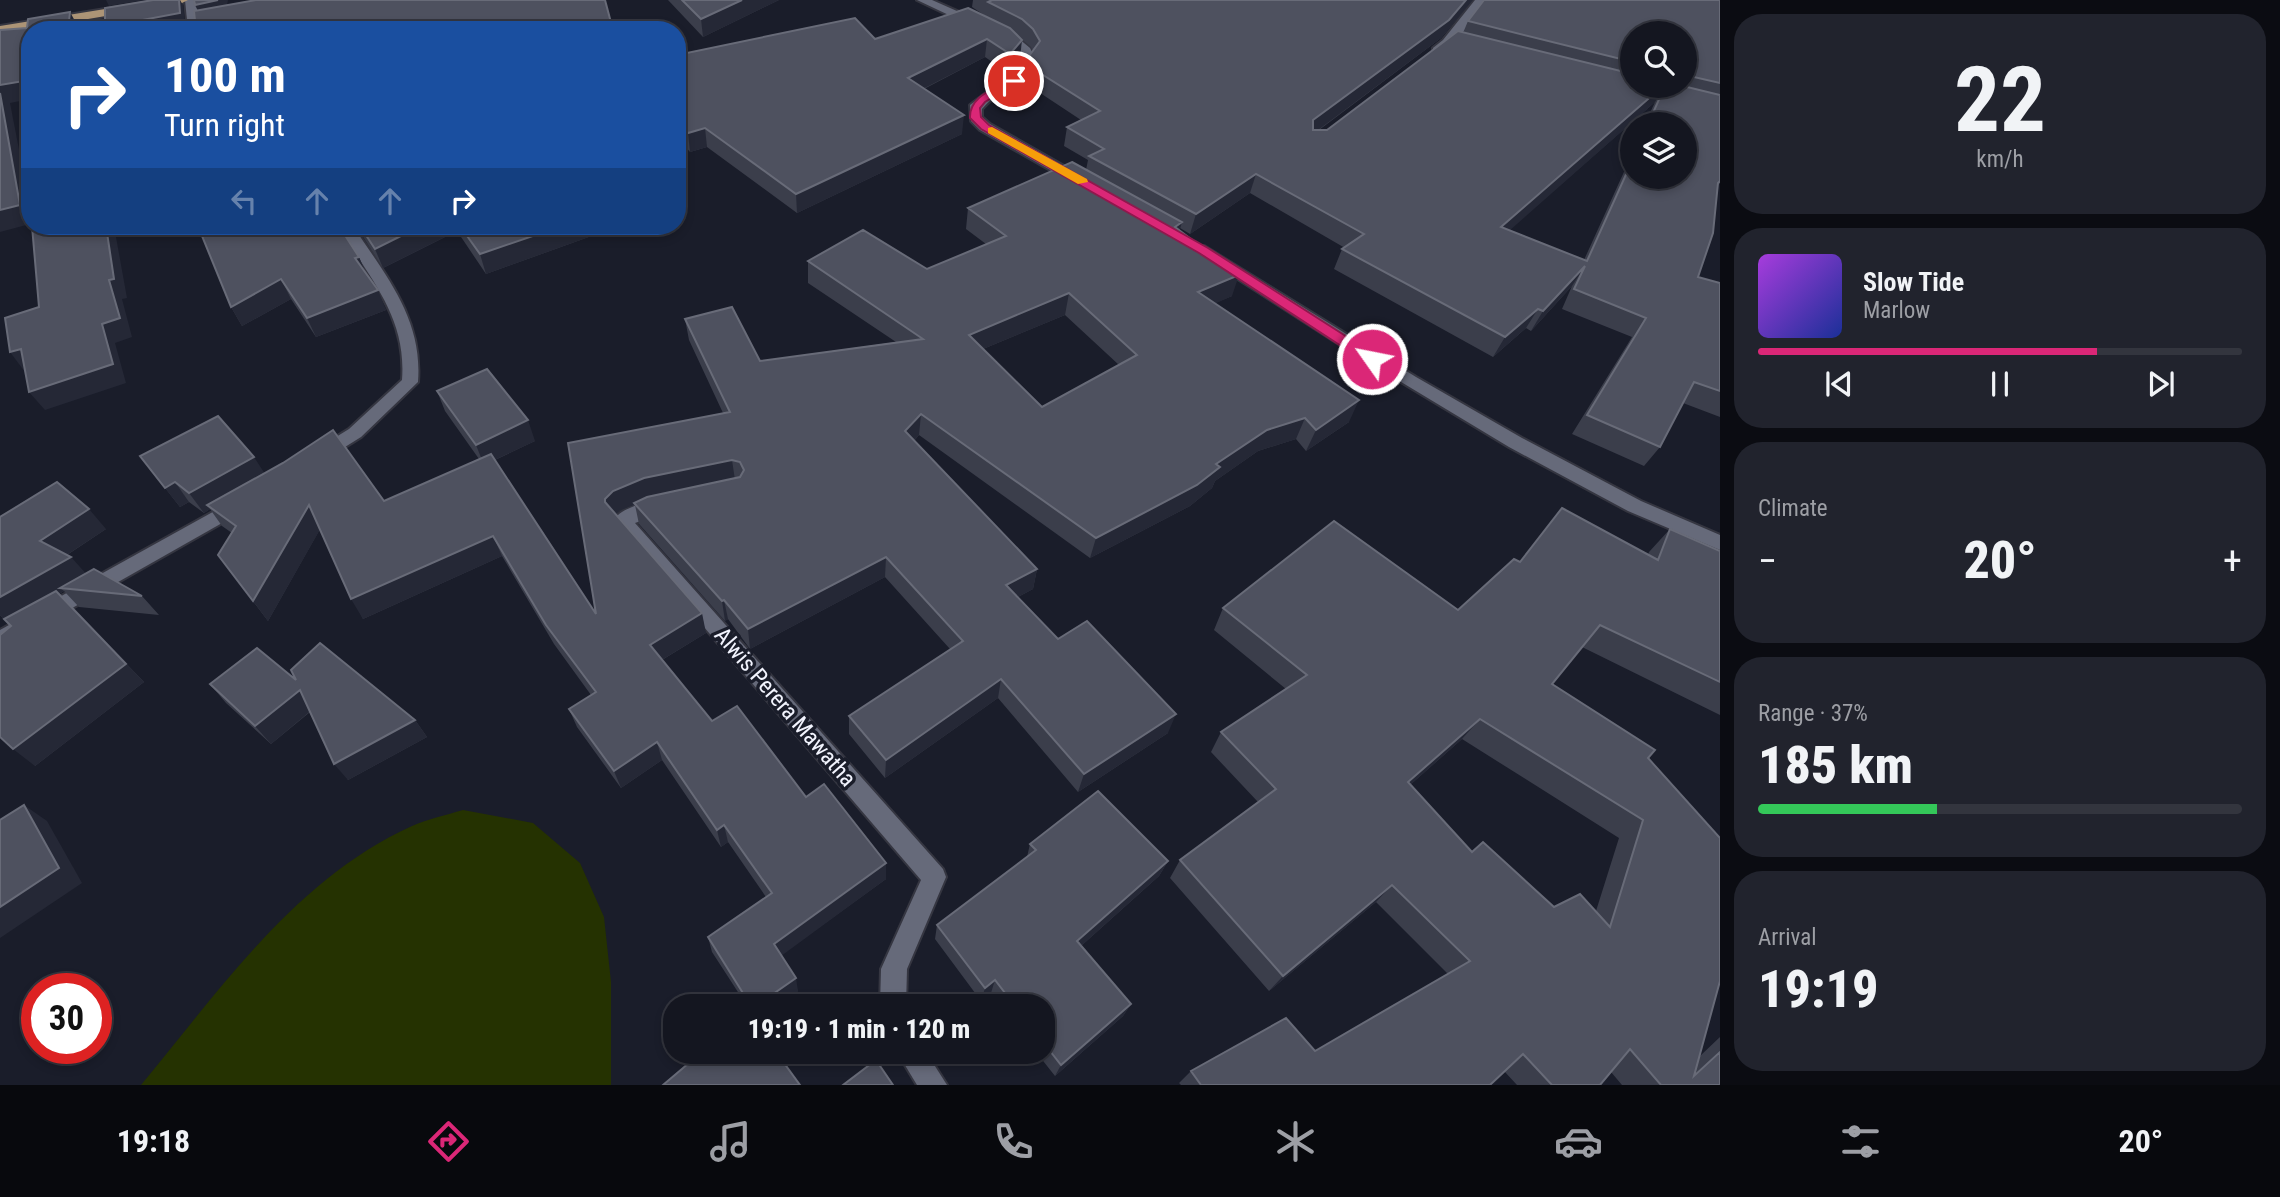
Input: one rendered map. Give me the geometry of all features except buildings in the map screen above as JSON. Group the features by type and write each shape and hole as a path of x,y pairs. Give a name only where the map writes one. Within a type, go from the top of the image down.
{"main road":[{"path":"55,21 183,0"},
{"path":"0,30 21,27"}],"street":[{"path":"191,0 193,21"},
{"path":"923,0 1014,41 1026,51 1029,58 1025,69 1014,81 982,100 975,108 976,118 985,127 1094,189"},
{"path":"1425,60 1454,45 1481,0"},
{"path":"310,463 355,433 410,382 412,357 399,309 352,235"},
{"path":"1191,243 1372,359 1533,453 1626,502 1720,543"},
{"path":"0,640 252,497"},
{"name":"Alwis Perera Mawatha","path":"685,501 647,509 622,521 934,877 894,969 893,994"},
{"path":"918,1064 933,1085"}],"green space":[{"path":"463,810 533,823 580,863 604,917 611,982 611,1085 141,1085 262,940 331,875 370,848 412,826"}],"slow traffic":[{"path":"992,130 1083,182"}],"route":[{"path":"1014,81 982,100 975,108 976,118 985,127 1203,250 1372,359"}]}
